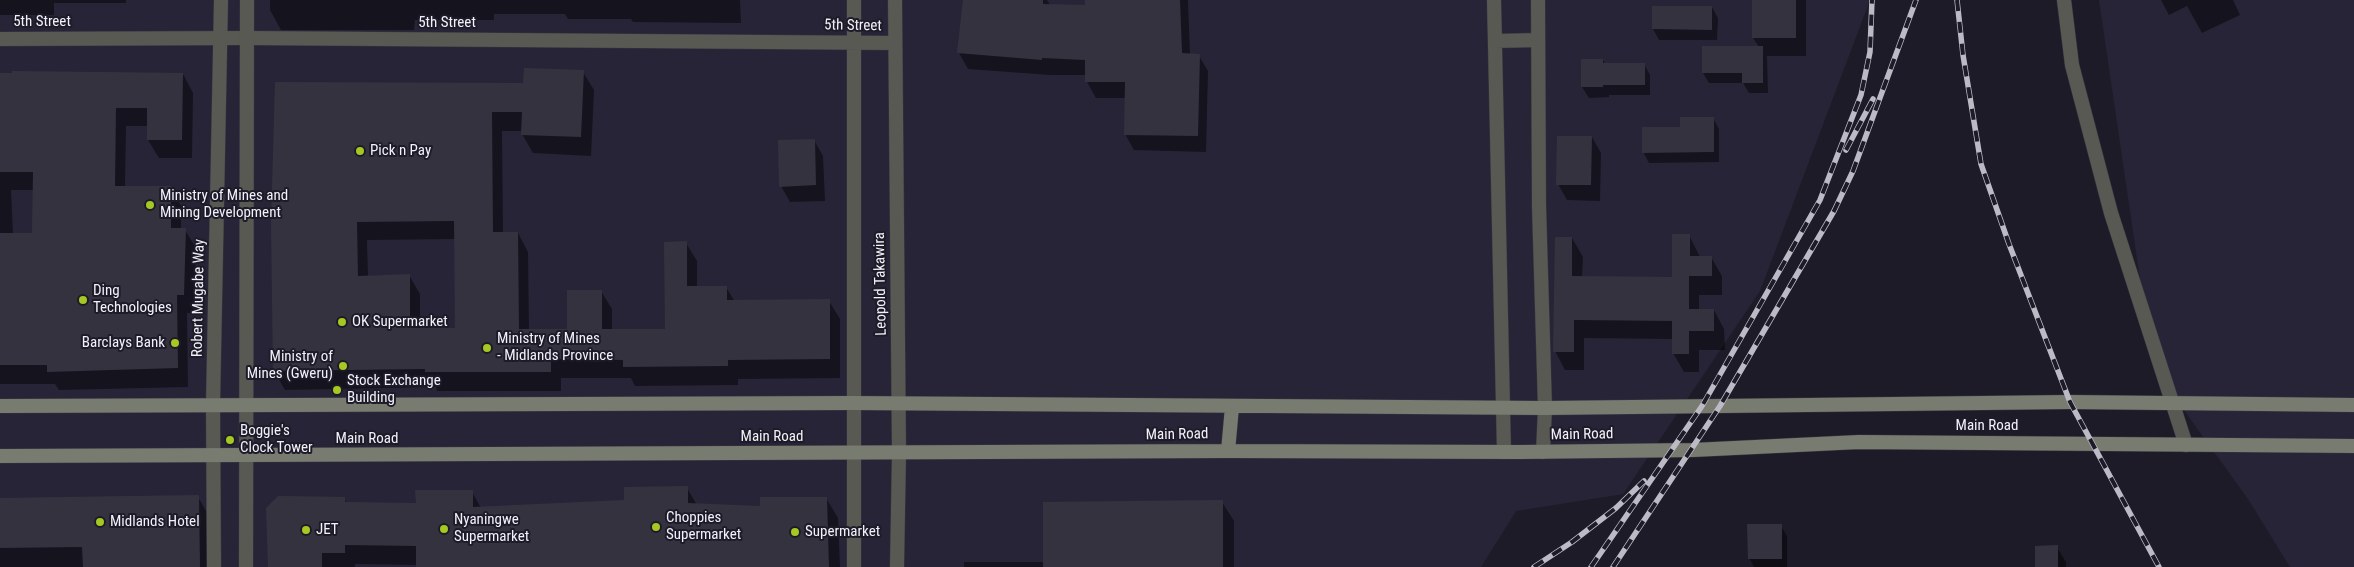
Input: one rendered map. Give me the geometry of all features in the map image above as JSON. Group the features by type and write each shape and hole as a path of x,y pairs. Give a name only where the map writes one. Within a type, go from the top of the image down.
{"main road":[{"name":"Main Road","path":"0,406 852,403 1545,408 1857,403 2172,403 2354,406"},
{"path":"1228,450 1232,407"},
{"name":"Main Road","path":"0,456 1228,450 1543,452 1693,450 1859,442 2354,446"}],"street":[{"name":"Robert Mugabe Way","path":"214,567 215,456 213,405 221,0"},
{"path":"246,567 247,0"},
{"name":"Leopold Takawira","path":"854,0 852,403 854,567"},
{"name":"Leopold Takawira","path":"895,0 899,453 897,567"},
{"path":"1494,0 1504,452"},
{"path":"1538,0 1540,206 1545,408 1543,452"},
{"path":"2064,0 2072,65 2109,204 2186,445"},
{"name":"5th Street","path":"0,39 248,38 854,41 895,43"},
{"path":"1495,41 1538,40"}],"shaded area":[{"path":"0,0 1870,0 1760,291 1623,494 1516,511 1481,567 0,567"},
{"path":"2099,0 2354,0 2354,567 2290,567 2248,499 2153,367"}],"building":[{"path":"963,0 1043,0 1043,4 1085,5 1085,0 1180,0 1182,53 1200,54 1198,136 1124,135 1125,82 1085,82 1085,60 1042,58 1042,60 957,53"},
{"path":"1752,0 1796,0 1796,38 1752,38"},
{"path":"1652,6 1712,6 1712,30 1652,29"},
{"path":"1702,46 1763,46 1763,83 1742,83 1742,73 1702,73"},
{"path":"1581,59 1603,59 1603,63 1645,63 1645,85 1581,87"},
{"path":"524,68 584,70 581,137 521,135 522,112 492,112 493,232 518,232 519,329 567,329 567,290 602,290 602,329 665,329 664,242 687,241 687,286 727,286 727,300 830,299 830,359 728,360 728,366 623,367 623,360 551,359 551,372 425,372 425,369 273,371 271,223 275,82 523,83","holes":["454,221 455,328 410,328 410,274 358,276 357,222"]},
{"path":"12,71 183,73 182,140 147,140 147,108 116,108 115,186 171,186 171,228 186,228 184,295 177,295 178,368 47,372 47,365 0,365 0,233 32,233 33,172 0,172 0,73 12,73"},
{"path":"1680,117 1714,117 1714,152 1642,153 1642,127 1680,127"},
{"path":"1557,136 1592,136 1591,185 1556,185"},
{"path":"815,139 816,185 779,187 778,140"},
{"path":"1672,234 1690,234 1690,256 1712,256 1712,276 1689,276 1689,309 1714,309 1714,331 1689,331 1689,354 1672,354 1672,321 1574,320 1574,352 1553,352 1555,237 1572,237 1572,276 1672,277"},
{"path":"688,486 688,503 760,506 760,497 827,497 829,567 416,567 416,546 345,545 345,553 322,553 322,567 268,567 266,508 278,496 345,497 345,502 416,503 415,490 473,490 473,507 624,500 624,487"},
{"name":"Midlands Hotel","path":"199,495 200,567 83,567 82,547 0,548 0,498"},
{"path":"1223,500 1223,567 1043,567 1043,502"},
{"path":"1747,524 1782,524 1782,559 1748,559"},
{"path":"2058,545 2058,567 2035,567 2035,546"}],"railway":[{"path":"1591,567 1702,406 1820,200 1861,95 1870,52 1872,0"},
{"path":"1613,567 1720,406 1834,211 1853,171 1916,0"},
{"path":"1957,0 1963,55 1981,164 2009,244 2070,402 2159,567"},
{"path":"1846,150 1873,99"},
{"path":"1534,567 1572,542 1616,508 1644,481"}],"place":[{"name":"Pick n Pay","path":"360,151"},
{"name":"Ministry of Mines and Mining Development","path":"150,205"},
{"name":"Ding Technologies","path":"83,300"},
{"name":"OK Supermarket","path":"342,322"},
{"name":"Barclays Bank","path":"175,343"},
{"name":"Ministry of Mines - Midlands Province","path":"487,348"},
{"name":"Ministry of Mines (Gweru)","path":"343,366"},
{"name":"Stock Exchange Building","path":"337,390"},
{"name":"Boggie's Clock Tower","path":"230,440"},
{"name":"Midlands Hotel","path":"100,522"},
{"name":"Choppies Supermarket","path":"656,527"},
{"name":"Nyaningwe Supermarket","path":"444,529"},
{"name":"JET","path":"306,530"},
{"name":"Supermarket","path":"795,532"}]}
